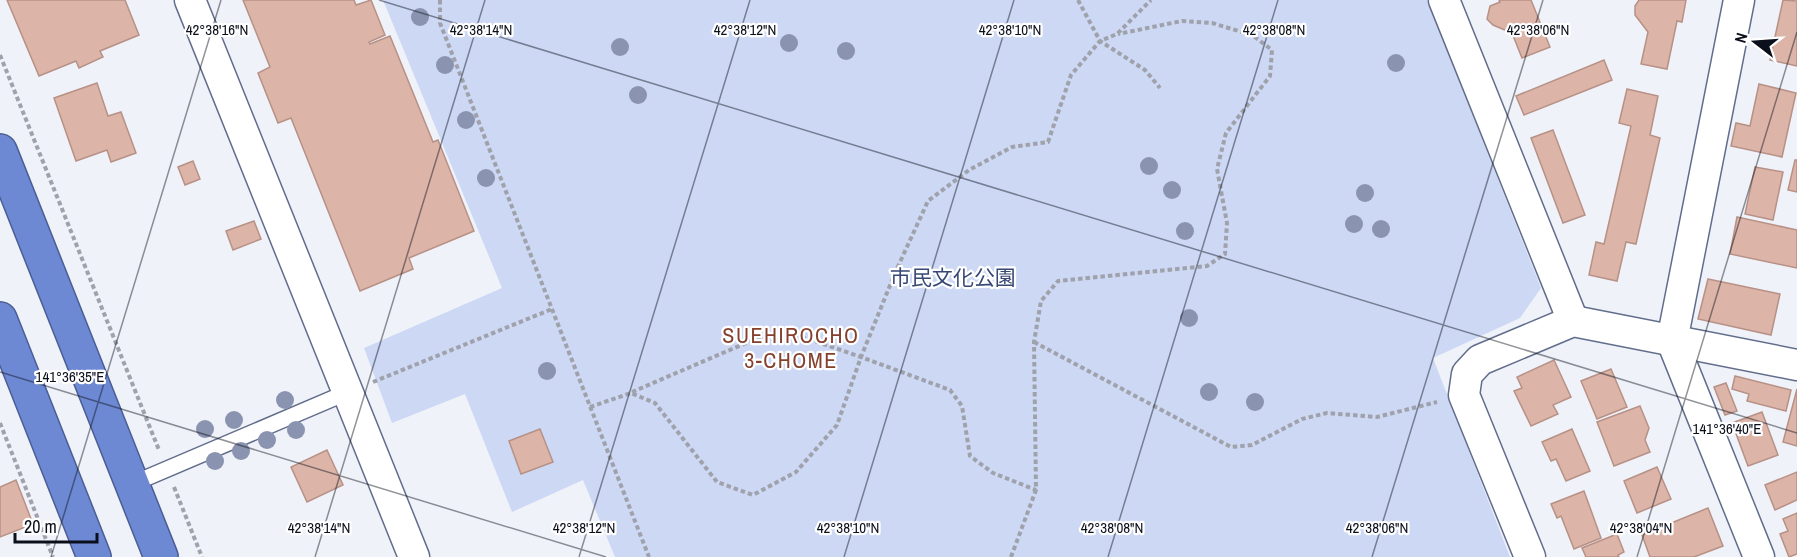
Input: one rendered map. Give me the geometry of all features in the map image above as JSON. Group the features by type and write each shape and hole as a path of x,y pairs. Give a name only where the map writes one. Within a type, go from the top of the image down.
{"highway":[{"path":"0,151 161,557"},
{"path":"0,319 94,557"}],"street":[{"path":"190,0 414,557"},
{"path":"1444,0 1573,321"},
{"path":"1739,0 1672,341 1760,557"},
{"path":"1530,557 1464,395 1467,374 1480,360 1573,321 1797,365"}],"lane":[{"path":"132,484 348,392"}],"path":[{"path":"440,0 440,23 649,557"},
{"path":"1078,0 1100,41 1145,69 1160,88"},
{"path":"1117,34 1151,0"},
{"path":"631,393 655,403 717,482 753,495 796,472 837,425 861,357 895,273 928,201 969,170 1012,147 1048,142 1071,75 1100,41 1117,34 1182,21 1212,23 1252,35 1272,50 1270,76 1226,133 1219,160 1217,170 1227,223 1225,254 1207,266 1058,281 1041,301 1034,342 1036,490 1011,557"},
{"path":"0,55 202,557"},
{"path":"348,392 552,309"},
{"path":"590,407 631,393 753,340 806,338 950,390 962,406 970,456 993,473 1036,490"},
{"path":"1034,342 1231,447 1252,445 1302,419 1327,413 1377,417 1464,395"},
{"path":"0,423 53,557"}],"green space":[{"name":"市民文化公園","path":"383,0 1427,0 1541,288 1520,318 1433,358 1510,557 615,557 583,480 512,512 465,394 392,423 364,348 502,288"}],"building":[{"path":"7,0 125,0 139,35 100,51 103,57 79,68 76,61 39,76"},
{"path":"243,0 354,0 356,5 371,0 385,35 369,42 370,44 390,36 433,142 438,140 474,231 409,258 413,269 360,291 291,118 278,123 258,73 270,67"},
{"path":"1499,0 1531,0 1550,47 1522,58 1512,33 1493,25 1487,19 1490,6 1500,2"},
{"path":"1639,0 1686,0 1682,22 1677,21 1667,69 1641,64 1648,32 1635,15 1635,6"},
{"path":"1783,0 1797,1 1797,66 1770,60"},
{"path":"1604,60 1612,80 1524,115 1516,96"},
{"path":"97,83 108,116 121,112 136,153 111,162 107,150 76,161 54,98"},
{"path":"1759,84 1796,93 1782,157 1731,146 1736,123 1750,126"},
{"path":"1627,89 1658,96 1650,135 1660,138 1636,244 1626,242 1617,281 1589,275 1596,242 1604,244 1631,126 1619,123"},
{"path":"1553,130 1585,215 1563,223 1531,138"},
{"path":"1795,160 1797,160 1797,192 1788,190"},
{"path":"193,161 200,179 185,185 178,167"},
{"path":"1755,167 1783,172 1773,220 1745,214"},
{"path":"1737,217 1797,230 1797,268 1730,254"},
{"path":"254,221 261,239 233,250 226,231"},
{"path":"1708,279 1780,294 1771,335 1698,319"},
{"path":"1554,360 1571,397 1553,405 1558,414 1531,426 1514,391 1522,388 1517,377"},
{"path":"1611,369 1627,407 1597,419 1581,381"},
{"path":"1735,376 1791,390 1786,411 1747,401 1749,394 1732,389"},
{"path":"1726,383 1737,411 1725,415 1714,387"},
{"path":"1797,389 1797,446 1783,442"},
{"path":"1640,406 1649,428 1645,440 1650,452 1614,466 1597,422"},
{"path":"1762,412 1778,455 1748,466 1732,423"},
{"path":"540,429 553,462 521,474 509,441"},
{"path":"1572,429 1590,471 1566,481 1556,459 1551,461 1542,442"},
{"path":"327,450 343,485 307,502 291,467"},
{"path":"1657,467 1671,499 1637,513 1624,481"},
{"path":"1797,472 1797,500 1775,510 1765,485"},
{"path":"16,480 33,524 0,537 0,487"},
{"path":"1584,491 1601,538 1574,549 1561,516 1557,518 1551,504"},
{"path":"1708,508 1723,546 1694,557 1650,557 1642,535"},
{"path":"1797,513 1797,554 1789,557 1780,534 1788,531 1783,519"},
{"path":"1617,534 1624,552 1618,555 1619,557 1586,557 1582,548"}],"district":[{"name":"SUEHIROCHO 3-CHOME","path":"791,348"}]}
